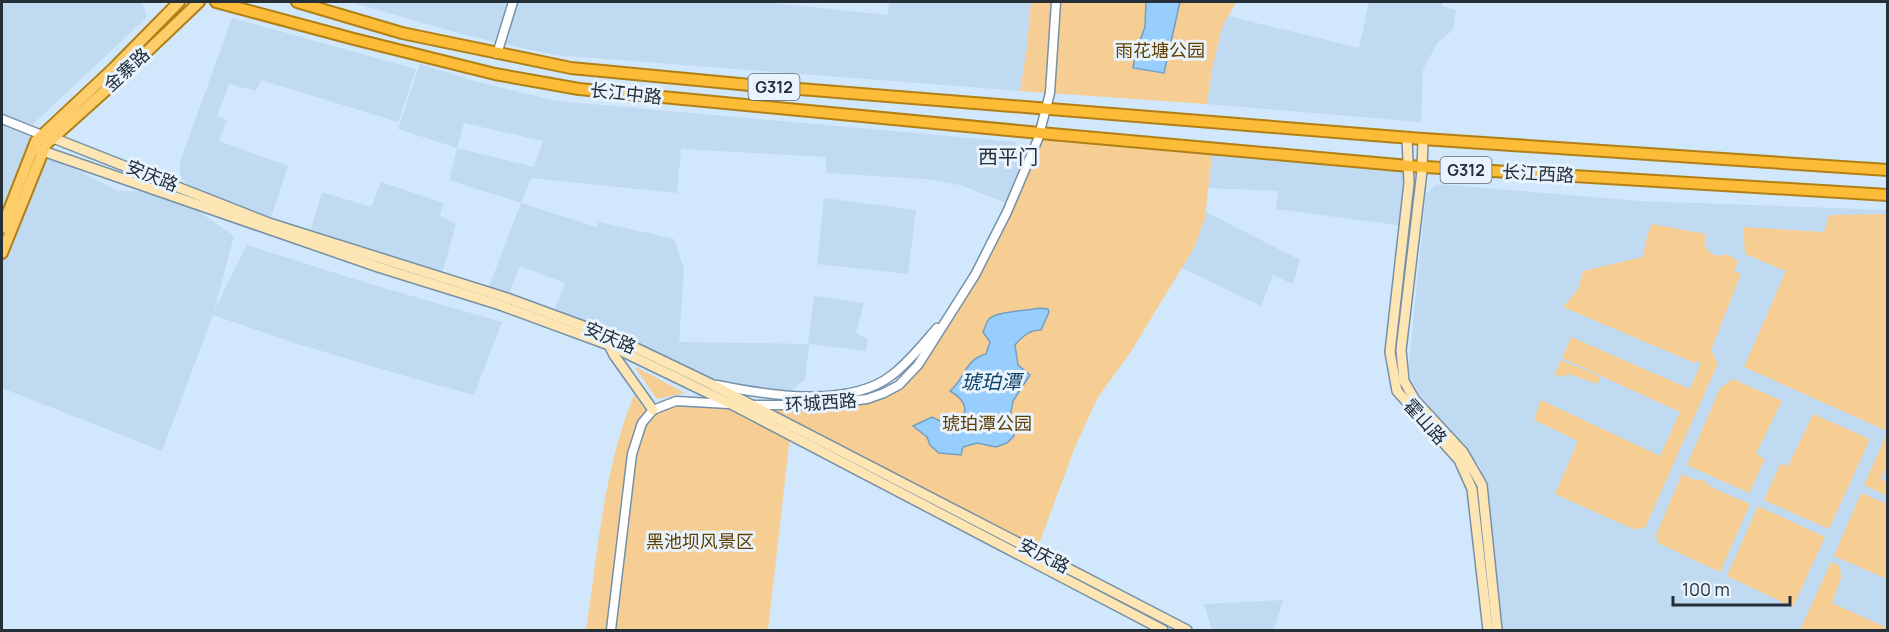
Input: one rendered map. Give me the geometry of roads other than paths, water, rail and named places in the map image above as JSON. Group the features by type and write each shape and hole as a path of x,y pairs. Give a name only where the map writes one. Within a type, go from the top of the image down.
{"highway":[{"name":"长江中路","path":"216,2 495,74 579,89 1042,134"},
{"name":"长江中路","path":"297,2 402,33 571,68 1049,109"},
{"name":"长江西路","path":"1049,109 1407,138 1887,170"},
{"name":"长江西路","path":"1042,134 1422,167 1887,195"}],"main road":[{"name":"金寨路","path":"37,149 42,135 180,2"},
{"name":"金寨路","path":"37,149 54,137 199,2"},
{"name":"安庆路","path":"42,135 54,137 269,223 553,314 613,337 711,384 1186,630"},
{"name":"霍山路","path":"1407,138 1409,183 1390,352 1397,391 1459,460 1472,489 1488,630"},
{"name":"霍山路","path":"1423,139 1422,167 1401,350 1404,381 1415,400 1463,452 1482,485 1497,630"},
{"name":"安庆路","path":"37,149 368,264 500,305 609,345 731,404 1163,630"},
{"path":"2,228 37,149"},
{"path":"2,253 37,149"},
{"path":"609,345 652,410"}],"street":[{"path":"497,54 513,2"},
{"name":"环城西路","path":"652,410 682,401 788,406 839,404 884,393 899,385 913,372 975,274 1007,212 1042,134 1049,109 1056,2"},
{"name":"安庆路","path":"2,119 42,135"},
{"path":"711,384 752,392 809,396 850,393 872,387 892,376 952,313"},
{"path":"611,630 632,454 642,423 652,410"}],"water":[{"path":"1146,2 1180,2 1164,73 1133,68 1136,51 1145,27"},
{"name":"琥珀潭","path":"1048,309 1049,312 1041,330 1029,333 1015,345 1018,365 1030,375 1013,401 1010,417 1015,427 1014,436 1007,443 996,447 977,443 963,447 961,455 939,453 930,445 927,437 913,426 932,417 952,427 958,422 964,413 964,404 950,391 973,360 986,354 990,342 983,332 988,320 998,314"}],"district":[{"name":"西平门","path":"1008,157"}],"park label":[{"name":"雨花塘公园","path":"1160,51"},
{"name":"琥珀潭公园","path":"987,424"},
{"name":"黑池坝风景区","path":"700,542"}]}
